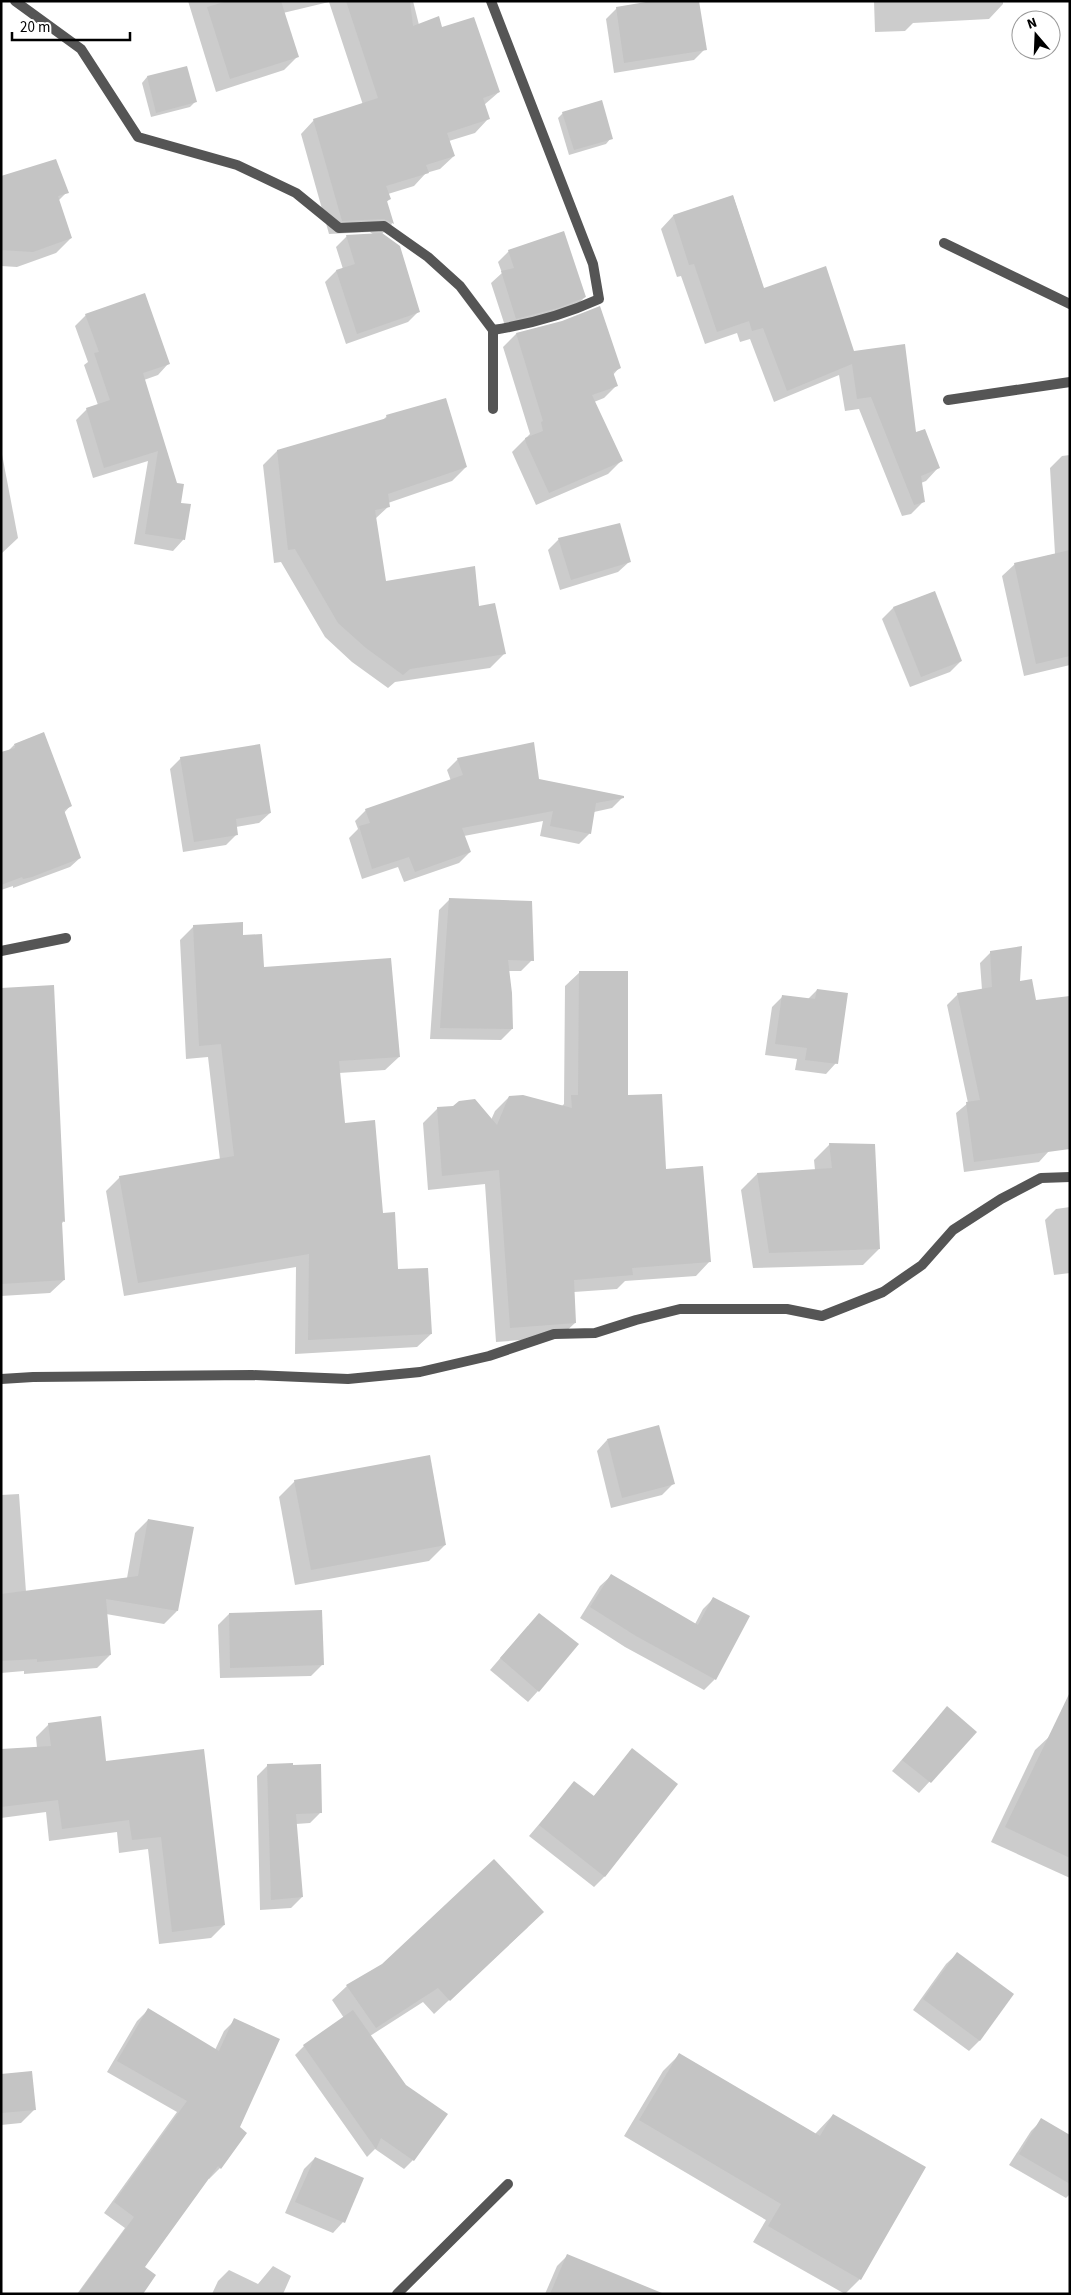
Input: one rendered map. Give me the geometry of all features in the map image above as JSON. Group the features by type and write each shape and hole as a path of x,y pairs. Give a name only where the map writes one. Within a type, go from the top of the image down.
{"street":[{"path":"16,1 81,49 138,137 237,165 296,193 338,228 384,226 428,257 460,286 493,330 493,409"},
{"path":"491,1 593,264 599,299 567,314 527,325 493,330"},
{"path":"944,243 1070,304"},
{"path":"948,400 1070,382"},
{"path":"1,951 66,938"},
{"path":"1,1379 252,1375 348,1379 420,1372 488,1356 554,1334 595,1333 636,1320 680,1310 787,1309 822,1316 883,1292 922,1265 953,1230 1001,1199 1041,1178 1070,1177"},
{"path":"397,2294 508,2184"}],"building":[{"path":"228,1 281,1 299,57 230,79 207,7"},
{"path":"346,1 410,1 413,26 439,16 442,27 474,17 500,92 483,98 490,119 447,133 455,156 426,165 429,173 386,186 391,199 387,201 394,224 384,219 342,221 313,119 378,98"},
{"path":"652,1 699,1 707,50 624,63 616,7"},
{"path":"187,66 197,102 156,113 147,76"},
{"path":"602,100 613,139 574,150 562,112"},
{"path":"56,159 69,193 58,196 72,238 33,252 1,250 1,176"},
{"path":"733,195 764,288 826,266 854,351 905,344 916,432 925,429 940,468 921,476 925,502 914,505 871,397 857,399 852,364 787,391 763,328 752,331 749,321 717,332 694,264 689,265 673,215"},
{"path":"564,231 586,297 558,308 516,319 501,271 514,268 508,250"},
{"path":"382,233 400,246 420,312 357,334 336,270 355,264 346,235"},
{"path":"145,293 170,364 143,373 177,483 184,484 181,503 191,504 185,540 145,534 158,451 104,468 86,408 110,400 94,353 99,352 85,314"},
{"path":"600,306 621,368 613,372 618,386 592,395 623,461 549,493 526,443 525,438 543,431 541,422 543,421 516,333 562,321"},
{"path":"446,398 467,467 388,494 390,507 375,510 386,581 475,566 479,606 495,603 506,654 410,669 403,675 366,648 338,623 295,549 288,550 277,450 387,418 386,415"},
{"path":"620,523 631,562 571,580 558,538"},
{"path":"1070,550 1070,656 1036,664 1014,563"},
{"path":"935,591 962,661 921,677 893,607"},
{"path":"44,732 72,806 64,810 81,858 32,877 23,879 22,877 1,885 1,752 15,748 14,744"},
{"path":"534,742 539,779 624,796 624,798 596,803 591,834 550,826 553,811 462,828 471,852 415,872 409,857 372,869 359,826 370,823 365,809 463,775 457,758"},
{"path":"260,744 271,813 236,819 238,835 194,842 180,757"},
{"path":"449,898 532,901 534,961 508,960 512,993 513,1029 440,1028"},
{"path":"243,922 243,935 262,934 264,967 391,958 400,1057 339,1061 345,1123 375,1120 383,1213 395,1212 398,1269 428,1268 432,1334 308,1340 309,1254 138,1283 119,1176 234,1156 221,1044 199,1046 193,925"},
{"path":"1022,946 1020,981 1032,979 1036,1000 1070,996 1070,1149 974,1162 966,1102 980,1100 957,993 992,987 990,951"},
{"path":"579,971 628,971 628,1095 662,1094 666,1169 703,1166 711,1262 632,1268 633,1275 574,1280 576,1323 510,1328 499,1170 442,1176 437,1107 453,1106 459,1101 475,1099 497,1125 509,1096 523,1095 572,1108 571,1095 578,1095"},
{"path":"54,985 65,1222 62,1221 65,1280 1,1284 1,988"},
{"path":"817,989 848,993 838,1064 805,1060 807,1048 775,1044 782,995 815,999"},
{"path":"829,1143 875,1144 880,1249 769,1253 757,1173 832,1168"},
{"path":"659,1425 675,1484 622,1498 607,1439"},
{"path":"430,1455 446,1545 311,1570 294,1480"},
{"path":"148,1519 194,1527 178,1611 106,1599 111,1655 37,1662 37,1659 1,1661 1,1594 138,1576"},
{"path":"611,1574 698,1625 713,1597 750,1616 716,1680 636,1636 590,1607"},
{"path":"322,1610 324,1665 230,1668 229,1613"},
{"path":"539,1613 579,1644 539,1692 500,1658"},
{"path":"1070,1692 1070,1858 1005,1827"},
{"path":"947,1706 977,1732 931,1783 902,1760"},
{"path":"101,1716 106,1761 204,1749 225,1925 172,1932 161,1837 132,1840 129,1820 62,1829 58,1800 1,1807 1,1749 51,1746 48,1723"},
{"path":"632,1748 678,1784 605,1877 539,1825 574,1781 594,1796"},
{"path":"293,1763 293,1765 321,1764 322,1813 296,1814 303,1897 271,1900 267,1764"},
{"path":"494,1859 544,1912 450,2001 438,1988 376,2028 346,1985 382,1964"},
{"path":"957,1952 1014,1994 980,2041 923,1999"},
{"path":"148,2008 219,2051 234,2018 280,2039 240,2127 247,2133 221,2169 218,2166 145,2267 156,2275 143,2294 78,2294 134,2217 114,2202 187,2101 117,2061"},
{"path":"353,2010 406,2085 448,2114 414,2161 381,2138 376,2149 303,2045"},
{"path":"679,2053 820,2136 833,2114 926,2167 861,2280 768,2226 781,2204 639,2120"},
{"path":"32,2071 36,2110 1,2113 1,2074"},
{"path":"1041,2118 1070,2135 1070,2184 1019,2154"},
{"path":"315,2157 364,2178 345,2223 295,2202"},
{"path":"567,2254 662,2293 662,2294 550,2294"}]}
